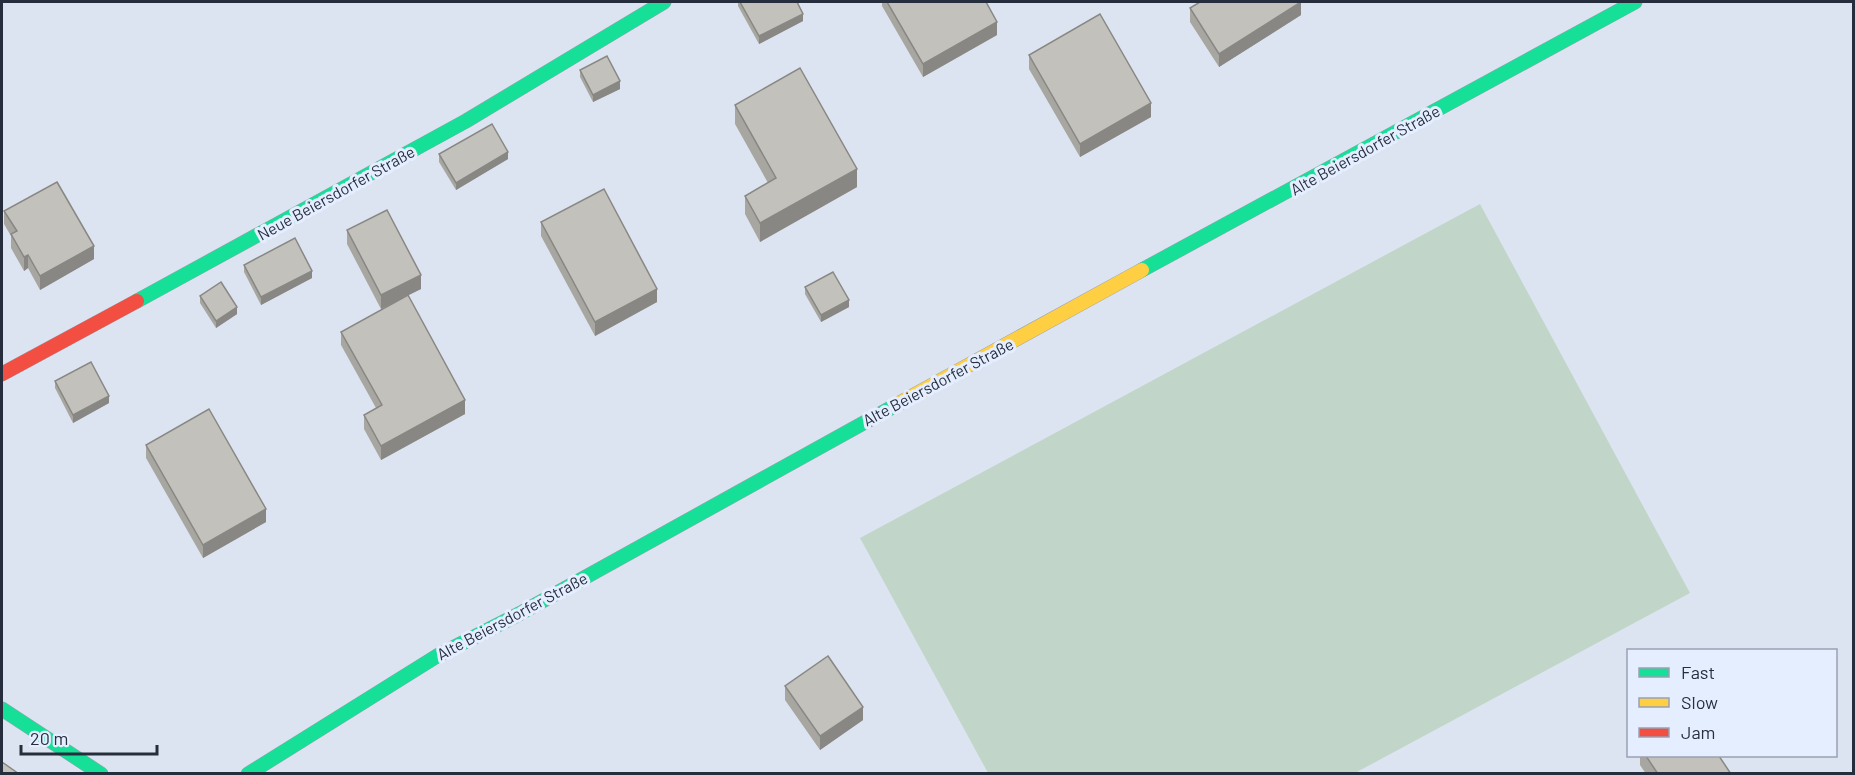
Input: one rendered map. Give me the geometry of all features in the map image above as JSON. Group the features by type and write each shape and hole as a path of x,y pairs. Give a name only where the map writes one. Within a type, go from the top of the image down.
{"main road":[{"name":"Neue Beiersdorfer Straße","path":"2,374 466,121 664,2"},
{"name":"Alte Beiersdorfer Straße","path":"248,774 437,656 519,614 913,395 1635,2"},
{"path":"2,709 100,774"}],"green space":[{"path":"1480,204 1690,593 1355,773 988,773 860,538"}],"building":[{"path":"740,2 797,2 803,14 759,36"},
{"path":"887,2 986,2 997,22 923,64"},
{"path":"1200,2 1301,2 1219,54 1190,8"},
{"path":"1100,14 1151,103 1080,144 1029,55"},
{"path":"607,56 620,81 593,95 580,70"},
{"path":"800,68 857,169 760,223 745,196 776,178 735,105"},
{"path":"492,124 508,152 456,183 439,154"},
{"path":"57,182 94,246 40,276 28,255 24,257 11,234 17,231 4,211"},
{"path":"604,189 657,289 595,322 541,222"},
{"path":"387,210 421,275 381,295 347,230"},
{"path":"295,238 312,271 261,297 244,265"},
{"path":"833,272 849,300 821,315 805,287"},
{"path":"221,282 237,307 216,321 200,296"},
{"path":"408,295 465,400 381,446 364,415 382,405 341,332"},
{"path":"91,362 109,396 73,415 55,381"},
{"path":"209,409 266,509 203,545 146,445"},
{"path":"828,656 863,707 820,736 785,686"},
{"path":"1647,757 1720,757 1731,774 1658,774"},
{"path":"2,762 19,774 2,774"}],"traffic: fast":[{"path":"137,301 466,121 664,2"},
{"path":"1142,270 1635,2"},
{"path":"248,774 437,656 519,614 896,405"},
{"path":"2,709 101,774"}],"traffic: slow":[{"path":"896,405 1142,270"}],"traffic: jam":[{"path":"2,374 137,301"}]}
